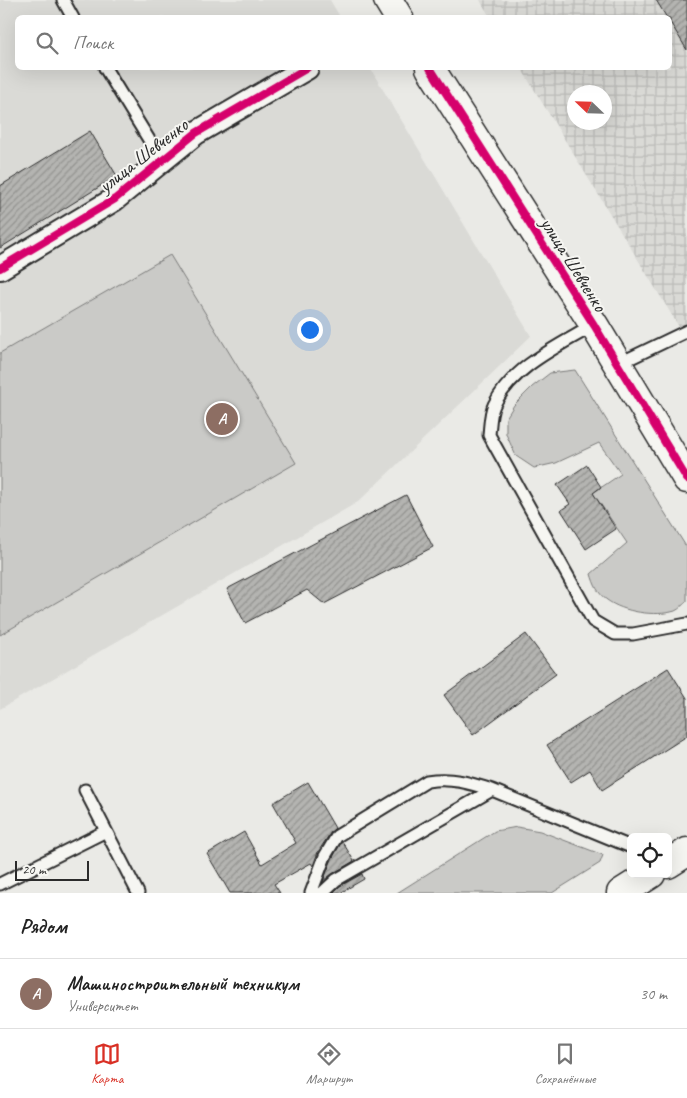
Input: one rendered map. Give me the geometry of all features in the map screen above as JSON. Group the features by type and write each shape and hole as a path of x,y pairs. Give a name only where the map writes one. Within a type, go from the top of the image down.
{"street":[{"name":"улица Шевченко","path":"0,268 115,199 196,133 304,70"},
{"name":"улица Шевченко","path":"431,70 594,325 687,479"},
{"path":"672,861 687,852"},
{"path":"621,893 645,878"}],"lane":[{"path":"63,0 72,15"},
{"path":"105,70 162,161"},
{"path":"594,325 539,357 511,380 493,406 489,435 593,621 615,634 633,634 687,624"},
{"path":"618,364 687,331"},
{"path":"311,893 316,876 337,836 427,781 442,779 458,780 492,790 627,845"},
{"path":"85,790 138,893"},
{"path":"322,893 336,880 492,790"},
{"path":"0,884 106,831"}],"shaded area":[{"path":"0,0 330,0 339,15 15,15 15,70 371,70 531,336 358,502 0,709"},
{"path":"480,0 687,0 687,340 522,70 672,70 672,15 489,15"},
{"path":"170,255 296,463 0,635 0,353"},
{"path":"575,370 687,548 687,601 675,611 658,614 622,608 604,598 595,585 591,574 627,543 593,493 621,474 599,443 556,463 534,468 516,456 506,434 506,418 514,405 532,387 550,373"},
{"path":"517,827 540,831 603,855 600,863 552,893 397,893 495,831"}],"building":[{"path":"656,0 687,0 687,50 672,25 672,15 665,15"},
{"path":"90,131 117,176 0,248 0,186"},
{"path":"587,465 601,487 593,493 616,529 586,549 561,510 570,504 557,485"},
{"path":"406,495 433,547 324,604 307,590 245,623 227,589"},
{"path":"526,634 556,674 473,735 444,695"},
{"path":"668,668 687,698 687,736 602,790 590,770 571,782 547,745"},
{"path":"308,782 335,828 318,852 313,866 311,863 274,884 280,893 230,893 207,854 244,832 262,864 296,843 273,803"},
{"path":"342,841 354,861 323,881 332,859"},
{"path":"362,874 364,879 340,893 333,893 340,886"}],"cycle path":[{"path":"0,268 115,199 196,133 304,70"},
{"path":"431,70 594,325 687,479"}],"place":[{"name":"Машиностроительный техникум","path":"222,419"}]}
